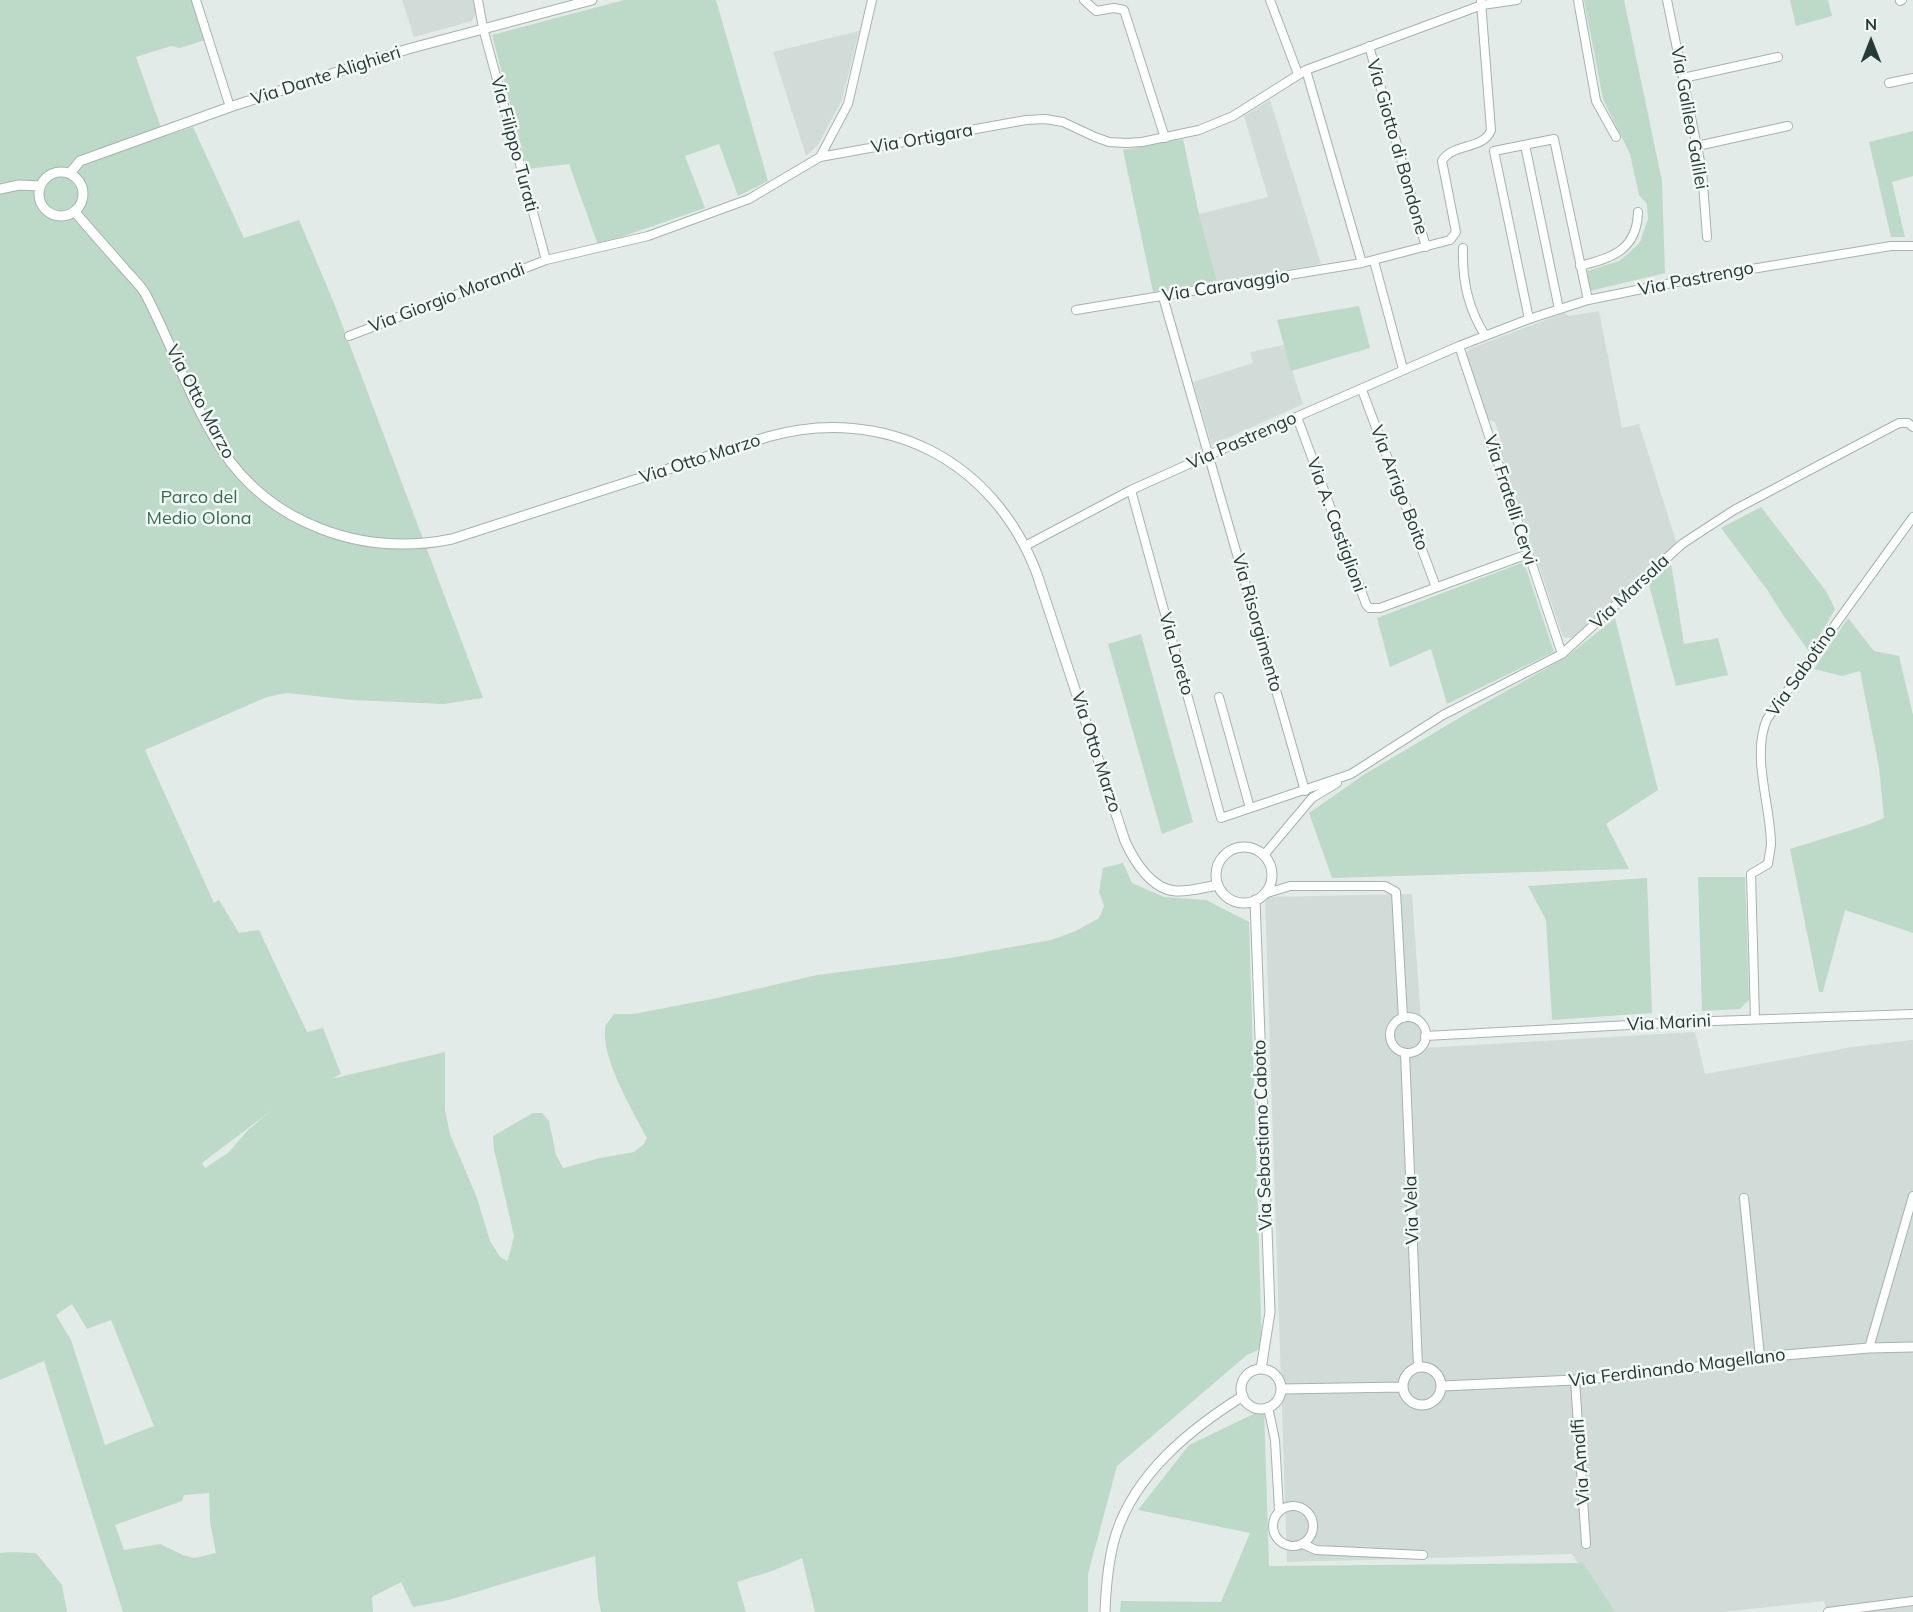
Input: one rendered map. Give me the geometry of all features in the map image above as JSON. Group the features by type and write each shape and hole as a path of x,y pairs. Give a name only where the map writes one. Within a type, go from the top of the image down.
{"street":[{"path":"196,0 230,107"},
{"name":"Via Filippo Turati","path":"478,0 483,28 546,260"},
{"name":"Via Dante Alighieri","path":"0,189 19,185 40,186 47,176 58,172 70,173 80,161 230,107 408,49 592,0"},
{"path":"820,157 848,104 872,0"},
{"path":"1084,0 1096,12 1114,8 1124,10 1165,138"},
{"path":"1270,0 1302,72 1362,263"},
{"name":"Via Ortigara","path":"546,260 648,236 749,199 820,157 1026,120 1045,119 1063,122 1109,142 1142,142 1199,130 1233,116 1302,72 1481,2 1517,0"},
{"path":"1578,0 1596,101 1616,137"},
{"name":"Via Galileo Galilei","path":"1667,0 1702,171 1707,237"},
{"name":"Via Caravaggio","path":"1076,310 1374,261 1450,240 1456,232 1442,161 1445,156 1485,139 1491,130 1481,2"},
{"name":"Via Giotto di Bondone","path":"1369,46 1426,247"},
{"path":"1683,78 1778,57"},
{"path":"1889,83 1913,78"},
{"path":"1697,147 1788,126"},
{"path":"1530,319 1494,151 1554,139 1588,300"},
{"path":"1525,145 1559,309"},
{"path":"40,186 38,195 40,204 46,211 55,216 65,216 75,212 82,203 83,191 79,181 70,173"},
{"name":"Via Otto Marzo","path":"75,212 145,293 207,423 231,462 251,485 275,505 302,521 330,533 360,541 390,544 421,544 452,539 767,437 800,429 833,427 883,433 915,443 945,458 972,478 996,502 1016,529 1025,546 1037,574 1129,852 1150,879 1173,891 1218,885"},
{"path":"1580,266 1612,257 1624,249 1633,238 1638,225 1638,212"},
{"name":"Via Pastrengo","path":"1025,546 1131,490 1209,455 1362,390 1459,345 1559,309 1588,300 1734,270 1891,246 1913,246"},
{"path":"1463,248 1463,278 1466,292 1485,335"},
{"name":"Via Giorgio Morandi","path":"349,336 546,260"},
{"path":"1374,261 1403,369"},
{"name":"Via Risorgimento","path":"1163,297 1305,791"},
{"name":"Via Fratelli Cervi","path":"1459,345 1562,654"},
{"name":"Via Arrigo Boito","path":"1362,390 1436,586"},
{"name":"Via A. Castiglioni","path":"1297,417 1366,604 1372,609 1528,554"},
{"name":"Via Marsala","path":"1264,855 1312,798 1443,715 1562,654 1673,551 1691,538 1734,510 1899,423 1908,423 1913,427"},
{"name":"Via Loreto","path":"1131,490 1221,818"},
{"name":"Via Sabotino","path":"1755,1019 1751,874 1768,864 1771,846 1761,750 1763,729 1767,719 1913,517"},
{"path":"1218,697 1250,808"},
{"name":"Via Marsala","path":"1221,818 1351,774"},
{"path":"1237,847 1256,849 1264,855 1272,870 1272,879 1264,894 1255,900 1246,902 1229,898 1218,885 1216,876 1221,858 1228,851 1237,847"},
{"name":"Via Vela","path":"1264,894 1290,886 1385,886 1396,892 1403,1018 1393,1025 1390,1036 1394,1047 1405,1053 1418,1367"},
{"name":"Via Sebastiano Caboto","path":"1255,900 1270,1312 1261,1369"},
{"name":"Via Marini","path":"1425,1036 1755,1019 1913,1014"},
{"path":"1403,1018 1419,1022 1425,1036 1421,1047 1416,1051 1405,1053"},
{"path":"1869,1348 1913,1196"},
{"path":"1744,1198 1760,1357"},
{"name":"Via Ferdinando Magellano","path":"1442,1386 1575,1380 1665,1371 1760,1357 1869,1348 1913,1347"},
{"path":"1418,1367 1430,1368 1434,1371 1441,1380 1442,1386 1437,1398 1426,1405 1413,1402 1403,1387 1409,1372 1418,1367"},
{"path":"1261,1369 1272,1373 1280,1383 1281,1389 1277,1400 1268,1407 1256,1408 1246,1402 1242,1384 1249,1373 1261,1369"},
{"name":"Via Amalfi","path":"1575,1380 1586,1544"},
{"path":"1281,1389 1403,1387"},
{"path":"1105,1612 1106,1587 1116,1533 1139,1488 1188,1434 1243,1396"},
{"path":"1268,1407 1275,1440 1279,1510 1272,1522 1274,1535 1283,1544 1290,1546 1303,1544 1316,1550 1423,1555"},
{"path":"1279,1510 1292,1505 1299,1506 1310,1514 1312,1534 1303,1544"},
{"path":"1828,1612 1913,1601"}],"shaded area":[{"path":"402,0 473,0 476,13 472,21 414,37"},
{"path":"859,31 842,100 818,145 806,156 773,52"},
{"path":"1270,100 1321,264 1217,281 1199,214 1268,197 1244,116"},
{"path":"1599,311 1622,428 1639,424 1677,544 1572,638 1563,637 1498,446 1501,440 1495,422 1487,419 1465,356 1469,349 1564,313 1569,316"},
{"path":"1284,345 1303,404 1212,445 1193,382 1253,363 1250,352"},
{"path":"1412,894 1423,1048 1695,1032 1705,1074 1852,1047 1913,1040 1913,1612 1827,1612 1824,1601 1723,1612 1608,1612 1572,1554 1287,1562 1265,897"}],"green space":[{"name":"Parco del Medio Olona","path":"0,0 192,0 205,40 180,48 171,46 136,57 164,136 193,127 244,238 299,220 334,303 483,698 444,704 352,700 287,693 267,697 145,750 214,903 219,900 239,933 259,930 307,1032 323,1028 341,1074 331,1079 445,1052 445,1110 450,1134 477,1198 490,1241 500,1257 507,1261 514,1236 493,1136 533,1113 542,1113 549,1121 556,1155 563,1168 634,1152 644,1144 647,1138 626,1099 607,1051 606,1025 614,1014 633,1014 717,998 817,975 950,958 1051,940 1076,931 1099,918 1104,906 1099,892 1103,868 1123,863 1132,883 1164,897 1206,900 1249,922 1262,1348 1247,1355 1117,1466 1088,1574 1088,1612 815,1612 802,1558 775,1570 737,1582 746,1612 601,1612 595,1556 449,1600 413,1607 401,1582 372,1597 373,1612 123,1612 44,1361 0,1380","holes":["272,1110 248,1130 228,1153 205,1168 202,1163","72,1304 87,1329 111,1320 154,1426 105,1445 71,1340 56,1315","209,1493 210,1522 216,1553 194,1558 160,1544 124,1550 115,1525 182,1501 184,1495"]},
{"path":"624,0 716,0 768,181 738,196 719,144 685,156 705,208 598,245 569,164 527,169 492,35"},
{"path":"1584,0 1624,0 1662,181 1665,273 1590,291 1587,271 1619,261 1630,252 1640,242 1648,219 1647,204 1639,195 1630,154 1603,99"},
{"path":"1790,0 1828,0 1832,16 1796,26"},
{"path":"1913,131 1913,176 1892,182 1905,237 1891,237 1869,142"},
{"path":"1183,139 1199,214 1217,281 1153,292 1123,150"},
{"path":"1359,306 1370,348 1291,371 1277,320"},
{"path":"1761,507 1826,591 1835,609 1810,653 1721,528"},
{"path":"1524,562 1554,652 1447,704 1431,649 1390,667 1377,618"},
{"path":"1671,563 1684,644 1718,638 1728,675 1676,686 1648,581"},
{"path":"1615,618 1658,790 1606,824 1629,869 1332,878 1309,813 1365,774 1565,658"},
{"path":"1848,618 1874,651 1899,656 1913,715 1913,933 1845,910 1823,992 1819,992 1790,849 1884,818 1879,767 1860,671 1842,676 1814,669"},
{"path":"1141,634 1193,822 1162,834 1108,644"},
{"path":"1698,877 1745,877 1749,1000 1740,1009 1702,1011"},
{"path":"1647,878 1652,1013 1552,1020 1546,920 1528,886"},
{"path":"1264,1409 1269,1566 1583,1563 1615,1612 1120,1612 1121,1601 1221,1602 1250,1533 1138,1510 1189,1445"},
{"path":"0,1553 36,1553 62,1585 67,1612 0,1612"}]}
